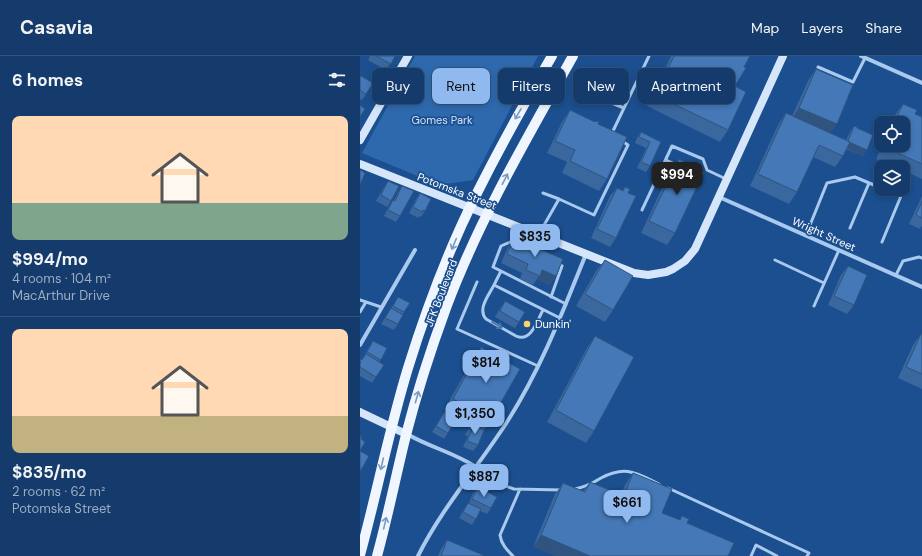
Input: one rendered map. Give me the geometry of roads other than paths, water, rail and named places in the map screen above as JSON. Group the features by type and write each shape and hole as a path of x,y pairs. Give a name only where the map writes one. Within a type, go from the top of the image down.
{"main road":[{"name":"JFK Boulevard","path":"360,555 408,367 436,289 470,208 507,135 552,56"},
{"name":"JFK Boulevard","path":"377,556 406,434 424,372 447,307 487,214 524,142 573,56"}],"street":[{"path":"360,140 408,56"},
{"path":"719,197 783,56"},
{"path":"863,57 922,84"},
{"name":"Potomska Street","path":"360,164 634,273 648,275 660,274 673,269 690,256 698,243 719,197"},
{"name":"Wright Street","path":"719,197 922,287"},
{"path":"360,345 415,250"},
{"path":"418,556 444,512 508,421 538,366 566,304 586,254"},
{"path":"360,412 392,426 416,440 462,458 476,467"}],"lane":[{"path":"613,134 649,56"},
{"path":"818,67 853,82 863,57"},
{"path":"614,104 624,108"},
{"path":"544,193 594,215 628,145 607,131"},
{"path":"642,210 672,146 703,159 705,171 727,179"},
{"path":"666,160 680,166"},
{"path":"806,235 827,183 855,177 874,185"},
{"path":"850,228 870,183"},
{"path":"882,242 901,196"},
{"path":"536,253 530,250 559,199"},
{"path":"517,245 510,242 501,246 493,267 566,304"},
{"path":"814,306 839,250"},
{"path":"896,275 902,262 919,256 922,258"},
{"path":"775,260 824,283"},
{"path":"551,297 562,266 556,263"},
{"path":"501,271 482,309 482,315 486,319 520,338 526,337 530,334 543,310"},
{"path":"477,282 457,329 538,366"},
{"path":"494,285 560,318"},
{"path":"360,300 381,307"},
{"path":"360,312 366,302"},
{"path":"476,467 507,487 520,489 565,490"},
{"path":"571,490 587,486 611,473 620,471 632,472 809,553 808,556"},
{"path":"513,556 500,540 500,536 520,489"},
{"path":"751,556 756,545 777,556"}],"place":[{"name":"Dunkin'","path":"527,324"}],"park label":[{"name":"Gomes Park","path":"442,120"}]}
